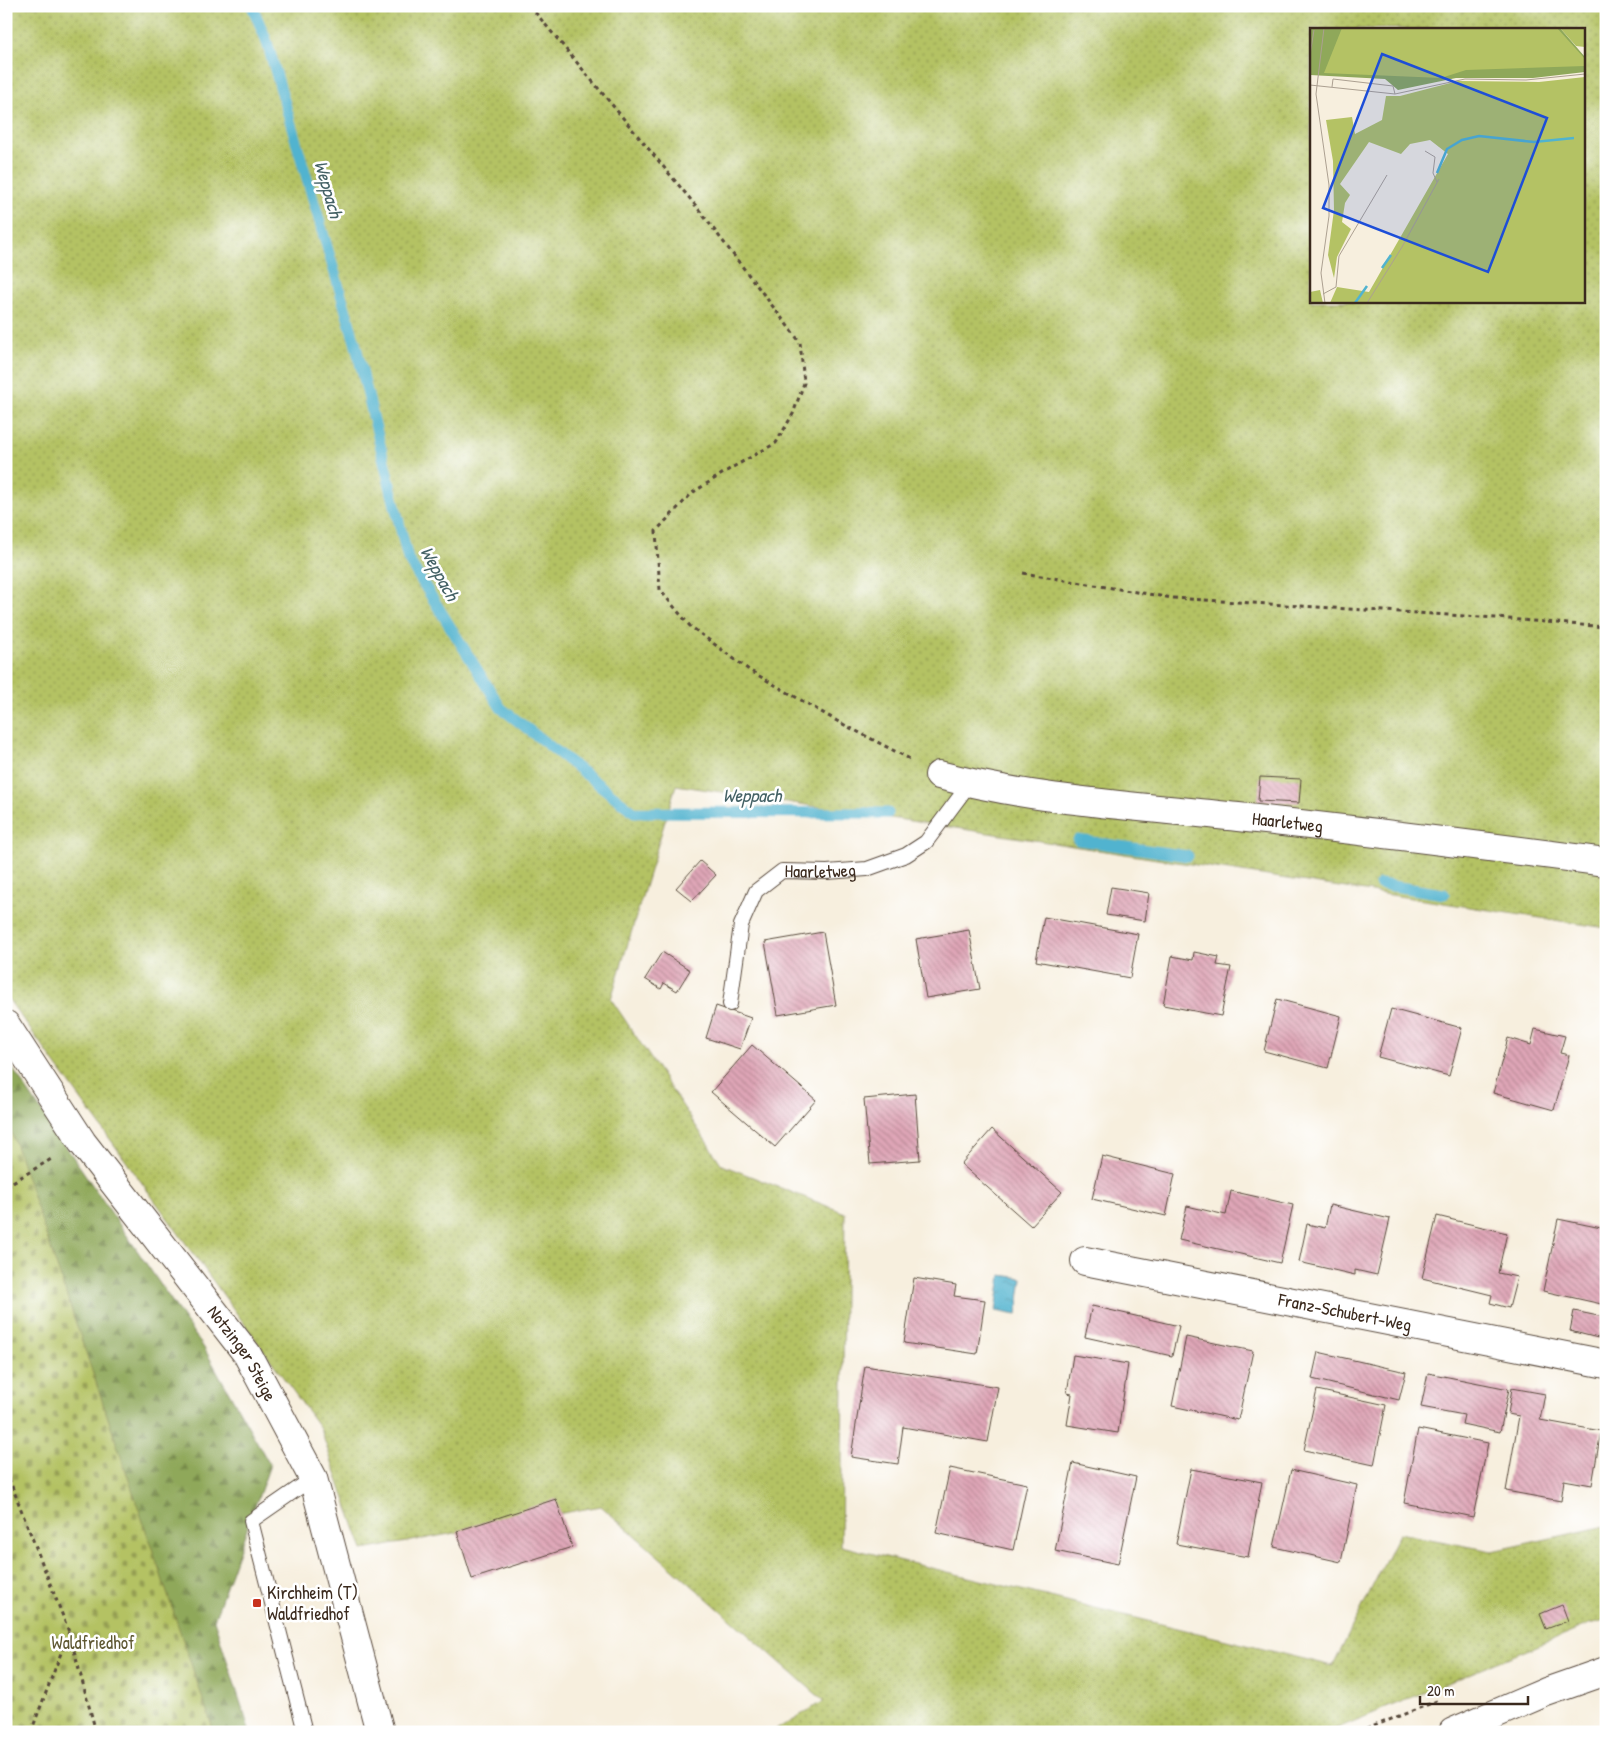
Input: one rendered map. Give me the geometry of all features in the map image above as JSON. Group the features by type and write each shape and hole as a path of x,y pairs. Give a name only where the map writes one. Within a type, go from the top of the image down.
{"street":[{"name":"Haarletweg","path":"940,775 970,783 1037,795 1292,822 1606,862"},
{"name":"Notzinger Steige","path":"6,1025 82,1142 246,1354 313,1478 380,1732"},
{"name":"Franz-Schubert-Weg","path":"1085,1261 1606,1364"},
{"path":"1453,1732 1546,1692 1606,1671"}],"lane":[{"name":"Haarletweg","path":"730,1004 741,925 756,891 782,871 827,872 867,869 906,855 926,842 970,783"},
{"path":"305,1732 251,1521 313,1478"}],"path":[{"path":"530,6 696,206 800,342 804,383 794,414 776,443 692,493 656,531 660,590 690,626 749,670 837,721 940,775"},
{"path":"1023,573 1172,598 1496,618 1606,627"},
{"path":"6,1186 82,1142"},
{"path":"6,1471 69,1632 96,1732"},
{"path":"31,1732 69,1632"}],"green space":[{"path":"6,6 1606,6 1606,928 676,785 611,999 722,1165 845,1213 841,1546 1333,1666 1399,1533 1492,1551 1606,1526 1606,1620 1590,1624 1328,1732 772,1732 824,1701 601,1506 363,1550 320,1428 6,996"},
{"path":"6,1059 204,1348 270,1465 214,1620 250,1732 6,1732"},
{"name":"Waldfriedhof","path":"6,1116 214,1732 6,1732"}],"water":[{"path":"1001,1275 1022,1278 1017,1315 996,1311"}],"building":[{"path":"1260,777 1301,779 1299,803 1258,801"},
{"path":"700,861 716,875 692,901 676,888"},
{"path":"1111,887 1149,893 1145,921 1106,915"},
{"path":"1044,917 1138,934 1130,978 1036,961"},
{"path":"969,930 980,989 926,998 916,939"},
{"path":"823,932 836,1005 778,1015 765,942"},
{"path":"662,952 690,970 677,991 664,983 661,989 645,979"},
{"path":"1194,952 1219,957 1217,965 1231,967 1221,1016 1163,1005 1172,956 1193,960"},
{"path":"1277,999 1341,1016 1328,1068 1264,1051"},
{"path":"716,1006 751,1018 740,1049 706,1038"},
{"path":"1391,1009 1462,1028 1449,1076 1378,1057"},
{"path":"1535,1029 1565,1036 1560,1053 1569,1055 1554,1110 1493,1093 1508,1038 1531,1045"},
{"path":"752,1045 816,1100 775,1147 711,1092"},
{"path":"915,1094 920,1160 870,1164 864,1099"},
{"path":"992,1129 1062,1192 1031,1226 961,1164"},
{"path":"1102,1156 1175,1174 1166,1216 1092,1199"},
{"path":"1231,1191 1293,1205 1280,1263 1179,1240 1187,1206 1226,1215"},
{"path":"1330,1205 1390,1219 1377,1275 1355,1270 1355,1275 1299,1262 1307,1224 1325,1228"},
{"path":"1437,1216 1507,1233 1498,1273 1517,1277 1509,1308 1490,1303 1492,1295 1422,1278"},
{"path":"1558,1219 1606,1229 1606,1305 1543,1291"},
{"path":"914,1278 956,1285 954,1296 985,1300 977,1354 904,1343"},
{"path":"1092,1306 1179,1326 1172,1356 1085,1337"},
{"path":"1574,1311 1603,1317 1598,1338 1570,1331"},
{"path":"1186,1337 1253,1351 1238,1420 1172,1406"},
{"path":"1318,1352 1406,1372 1399,1400 1312,1379"},
{"path":"1073,1355 1128,1364 1118,1433 1067,1425 1072,1394 1067,1393"},
{"path":"865,1366 998,1387 988,1442 903,1427 898,1464 851,1457"},
{"path":"1428,1373 1509,1389 1500,1432 1462,1424 1464,1415 1421,1407"},
{"path":"1512,1388 1545,1394 1540,1420 1601,1431 1592,1485 1564,1480 1561,1501 1506,1491 1519,1416 1508,1414"},
{"path":"1317,1390 1386,1405 1374,1465 1304,1450"},
{"path":"1418,1429 1488,1443 1473,1517 1404,1503"},
{"path":"1073,1463 1136,1477 1118,1564 1055,1551"},
{"path":"950,1468 1027,1484 1013,1550 936,1533"},
{"path":"1191,1469 1262,1482 1248,1557 1176,1544"},
{"path":"1291,1470 1357,1485 1341,1562 1274,1547"},
{"path":"556,1499 572,1547 472,1579 457,1531"},
{"path":"1562,1605 1568,1621 1546,1629 1540,1614"}],"waterway":[{"name":"Weppach","path":"252,6 266,39 355,342 408,559 501,708 634,812 888,813"},
{"name":"Weppach","path":"1078,840 1188,856"},
{"name":"Weppach","path":"1380,884 1444,894"}],"place":[{"name":"Kirchheim (T) Waldfriedhof","path":"257,1603"}]}
